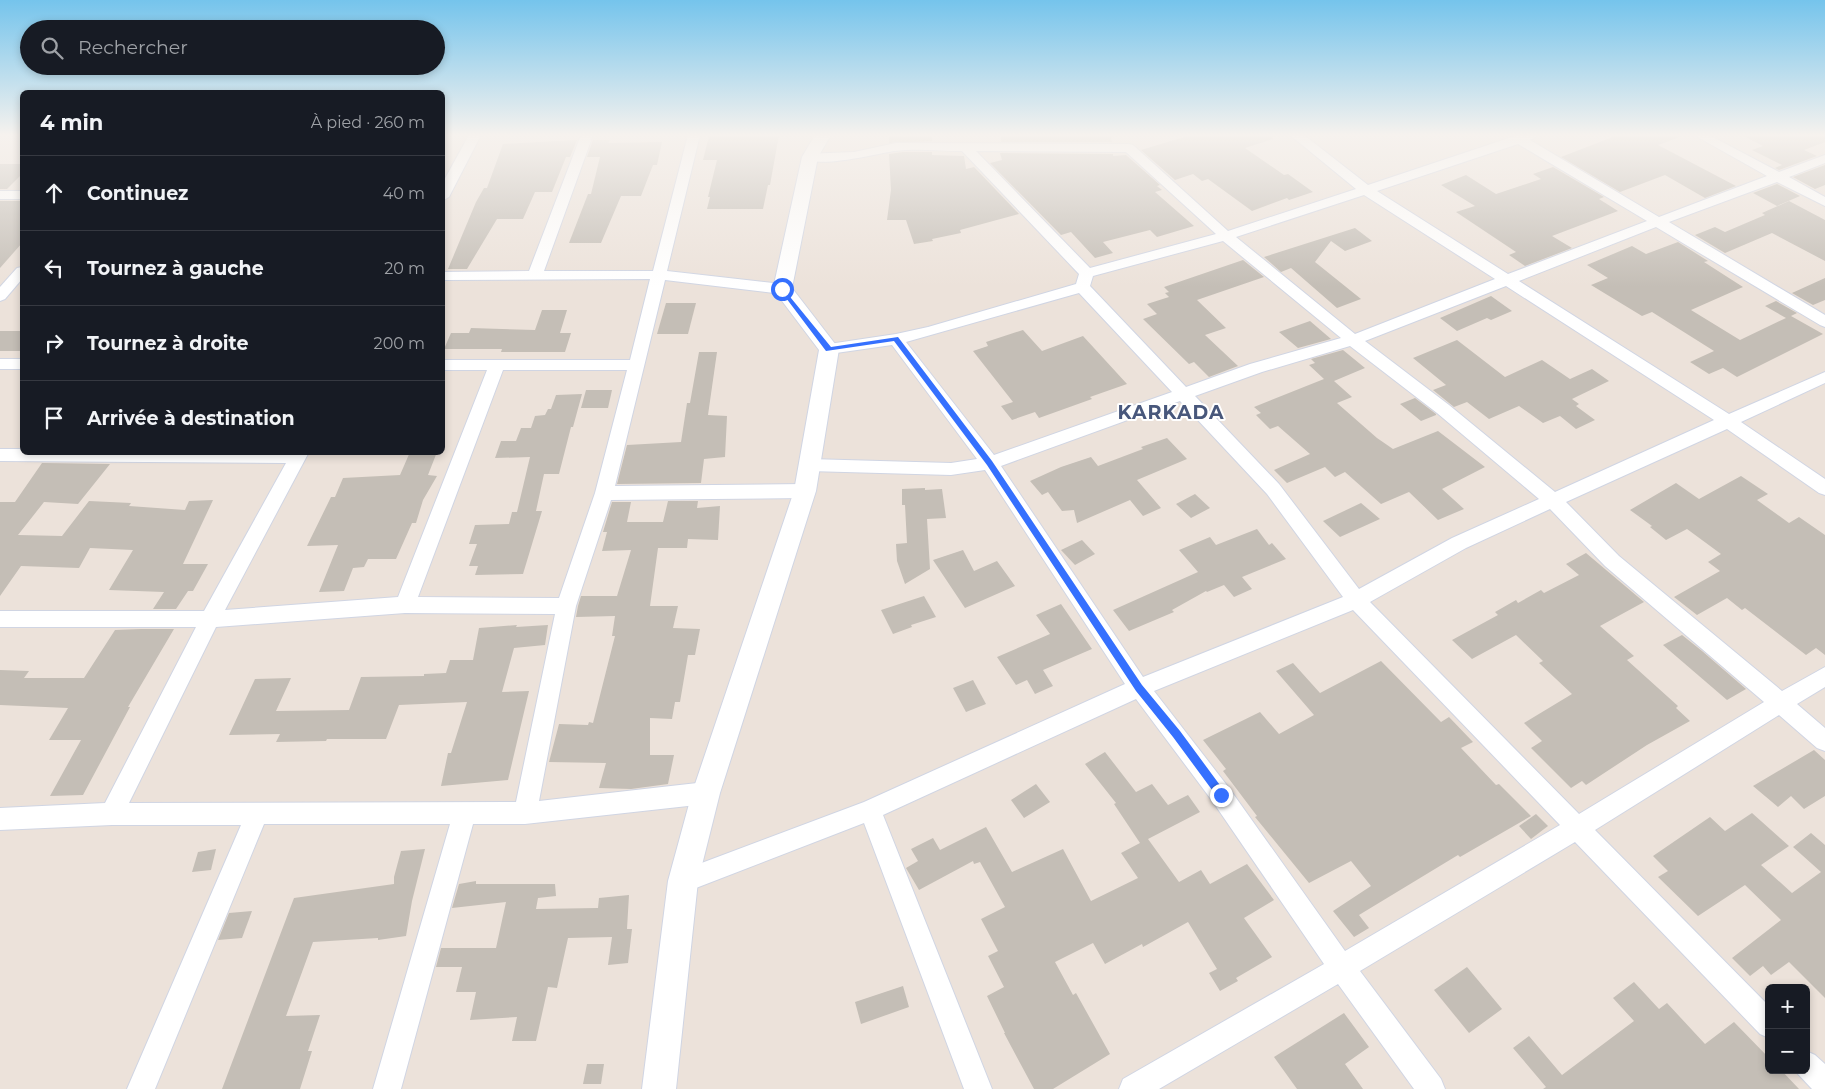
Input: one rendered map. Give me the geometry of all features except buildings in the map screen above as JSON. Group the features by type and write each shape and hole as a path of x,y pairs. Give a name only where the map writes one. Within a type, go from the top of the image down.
{"street":[{"path":"535,275 568,186"},
{"path":"525,813 566,606 604,494 682,186"},
{"path":"782,289 804,186"},
{"path":"1000,186 1085,280 1182,395 1273,489 1356,600 1765,1021"},
{"path":"1174,186 1226,236 1353,340 1443,409 1552,500 1612,561 1825,741"},
{"path":"1361,186 1729,422 1825,488"},
{"path":"829,349 896,339 1226,236 1379,186"},
{"path":"1596,186 1825,322"},
{"path":"809,465 951,469 990,463 1256,368 1353,340 1751,186"},
{"path":"1795,186 1825,202"},
{"path":"0,195 20,195"},
{"path":"445,276 660,275 782,289 829,349 805,491 706,793 683,881 659,1089"},
{"path":"0,296 20,277"},
{"path":"896,339 990,463 1139,688 1221,795 1342,968 1431,1089"},
{"path":"0,364 20,364"},
{"path":"445,365 637,365"},
{"path":"405,605 497,365"},
{"path":"683,881 870,810 1139,688 1356,600 1460,543 1825,377"},
{"path":"0,455 300,455 210,619 112,814"},
{"path":"604,494 805,491"},
{"path":"0,619 210,619 405,605 566,606"},
{"path":"1133,1089 1475,890 1825,676"},
{"path":"0,819 112,814 525,813 706,793"},
{"path":"870,810 978,1089"},
{"path":"387,1089 465,813"},
{"path":"141,1089 257,814"},
{"path":"1810,1068 1825,1083"}],"district":[{"name":"KARKADA","path":"1171,412"}],"route":[{"path":"782,289 829,349 896,339 990,463 1139,688 1221,795"}]}
